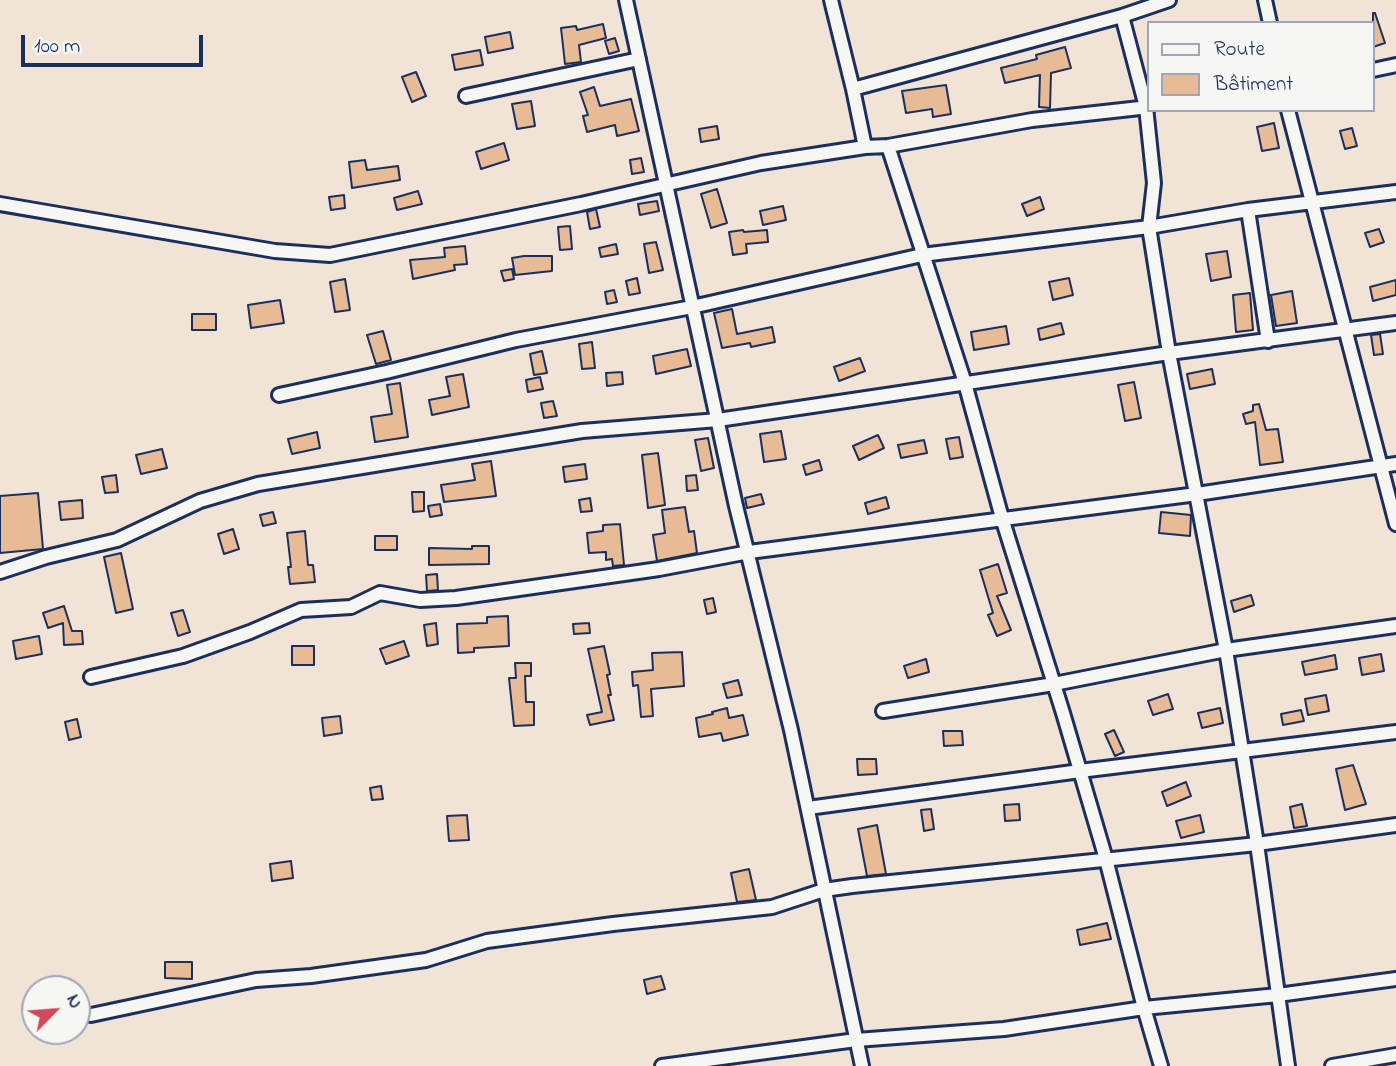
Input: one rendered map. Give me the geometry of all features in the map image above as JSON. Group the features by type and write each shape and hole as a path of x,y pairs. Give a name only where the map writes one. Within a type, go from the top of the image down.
{"street":[{"path":"626,0 664,183 808,808 862,1066"},
{"path":"831,0 865,147"},
{"path":"853,89 1122,16 1169,0"},
{"path":"1265,0 1270,21"},
{"path":"1122,16 1147,107 1154,183 1149,227 1226,650 1288,1066"},
{"path":"466,96 639,59"},
{"path":"1375,69 1396,65"},
{"path":"0,204 275,251 330,255 581,204 761,163 888,146 1032,120 1147,107"},
{"path":"1288,112 1396,524"},
{"path":"888,146 965,383 1002,518 1106,859 1143,1008 1161,1066"},
{"path":"279,395 516,340 692,307 922,255 1149,227 1248,210 1396,192"},
{"path":"1248,210 1268,341"},
{"path":"0,572 46,557 117,540 200,501 258,484 569,432 718,419 1396,323"},
{"path":"91,677 183,656 302,610 351,607 380,593 420,600 456,598 659,569 749,552 1197,494 1396,464"},
{"path":"883,711 1054,684 1226,650 1396,626"},
{"path":"808,808 1396,732"},
{"path":"92,1015 256,980 311,976 426,960 487,941 772,906 824,891 1257,844 1396,825"},
{"path":"662,1066 856,1040 1004,1029 1143,1008 1278,995 1396,979"},
{"path":"1332,1066 1396,1055"}],"building":[{"path":"1375,13 1385,43 1375,46 1375,21"},
{"path":"603,24 606,38 579,45 581,62 565,64 561,28 576,26 577,30"},
{"path":"510,32 513,48 488,53 485,37"},
{"path":"615,38 619,51 609,54 605,41"},
{"path":"1065,47 1071,68 1051,73 1050,108 1039,107 1040,75 1005,83 1001,68 1037,59 1036,55"},
{"path":"480,50 483,65 455,70 452,55"},
{"path":"416,72 426,96 412,102 402,77"},
{"path":"946,85 951,114 933,117 932,109 906,113 902,91"},
{"path":"594,87 600,106 631,99 639,131 617,136 615,125 587,132 583,116 588,115 580,92"},
{"path":"531,101 535,126 517,129 512,104"},
{"path":"1274,123 1279,148 1262,151 1257,127"},
{"path":"717,126 719,139 701,142 699,129"},
{"path":"1352,128 1357,146 1345,149 1340,131"},
{"path":"504,143 509,160 481,169 476,152"},
{"path":"641,158 644,172 632,174 630,160"},
{"path":"365,160 367,170 398,166 400,180 352,188 349,162"},
{"path":"717,189 727,223 711,228 701,194"},
{"path":"418,191 422,204 397,210 394,198"},
{"path":"344,195 345,208 331,210 329,197"},
{"path":"1040,197 1044,209 1027,216 1022,204"},
{"path":"657,201 659,211 640,215 638,204"},
{"path":"783,206 786,220 763,225 760,211"},
{"path":"596,209 600,227 590,229 587,212"},
{"path":"570,226 572,249 560,250 558,227"},
{"path":"1379,229 1384,242 1370,247 1365,233"},
{"path":"767,230 768,242 746,244 747,253 733,255 729,232"},
{"path":"656,242 663,270 649,273 644,244"},
{"path":"616,244 618,254 601,257 599,248"},
{"path":"465,246 467,264 454,265 455,270 413,279 410,260 445,257 444,248"},
{"path":"1227,251 1231,277 1211,281 1206,254"},
{"path":"552,256 552,271 515,275 512,258"},
{"path":"512,269 514,279 504,281 501,271"},
{"path":"637,278 640,293 629,295 626,281"},
{"path":"1069,278 1073,295 1053,300 1049,282"},
{"path":"345,279 350,310 335,312 330,282"},
{"path":"1396,280 1396,295 1373,301 1370,287"},
{"path":"614,290 617,302 607,304 605,292"},
{"path":"1292,291 1297,323 1276,326 1271,295"},
{"path":"1250,293 1253,330 1236,332 1233,295"},
{"path":"280,300 284,323 251,328 248,305"},
{"path":"732,309 737,334 772,327 775,342 751,347 750,343 722,348 714,313"},
{"path":"192,314 216,314 216,330 192,330"},
{"path":"1061,323 1064,334 1040,340 1038,329"},
{"path":"1006,326 1009,344 974,350 971,332"},
{"path":"383,331 391,360 376,364 367,335"},
{"path":"1380,334 1383,354 1374,355 1371,335"},
{"path":"592,342 595,368 582,369 579,344"},
{"path":"687,349 691,366 656,374 653,356"},
{"path":"542,351 547,373 534,375 530,354"},
{"path":"860,358 865,371 839,381 834,367"},
{"path":"1212,369 1215,384 1190,389 1187,374"},
{"path":"622,372 623,384 607,386 606,373"},
{"path":"463,374 469,407 432,415 429,400 450,396 446,377"},
{"path":"540,377 543,389 528,392 526,380"},
{"path":"1134,382 1141,418 1125,421 1118,385"},
{"path":"400,383 408,437 375,442 371,417 392,414 387,385"},
{"path":"553,401 557,416 544,418 541,403"},
{"path":"1259,404 1266,430 1278,429 1283,462 1260,465 1255,422 1246,424 1243,414 1253,411 1253,405"},
{"path":"781,431 786,459 764,462 760,434"},
{"path":"317,432 320,448 292,454 288,439"},
{"path":"878,435 884,448 859,460 853,446"},
{"path":"959,437 963,457 950,459 946,439"},
{"path":"708,438 714,468 701,471 695,440"},
{"path":"924,440 927,453 901,458 898,445"},
{"path":"162,449 167,468 141,474 136,455"},
{"path":"658,453 665,505 648,508 642,455"},
{"path":"819,460 822,470 806,475 803,465"},
{"path":"491,461 496,496 444,502 441,485 475,480 472,464"},
{"path":"585,464 587,479 565,482 563,467"},
{"path":"116,475 118,492 105,493 102,477"},
{"path":"696,475 698,490 687,491 686,476"},
{"path":"412,492 424,492 424,511 413,512"},
{"path":"38,493 43,549 0,553 0,496"},
{"path":"761,494 764,504 747,508 745,498"},
{"path":"886,497 889,508 868,514 865,503"},
{"path":"590,498 592,511 581,512 579,500"},
{"path":"82,500 83,518 61,520 59,502"},
{"path":"440,504 442,515 430,517 428,506"},
{"path":"685,507 689,532 694,531 697,553 657,561 653,535 665,533 662,510"},
{"path":"273,512 276,523 263,526 260,515"},
{"path":"1161,512 1191,515 1190,536 1159,533"},
{"path":"620,524 624,565 613,566 612,559 606,560 606,552 589,553 587,533 603,531 603,525"},
{"path":"233,529 239,549 224,554 218,534"},
{"path":"305,531 308,565 313,565 315,582 290,584 287,533"},
{"path":"375,536 397,536 397,550 375,550"},
{"path":"472,546 489,546 489,564 429,565 429,548 472,549"},
{"path":"121,553 133,609 116,613 104,557"},
{"path":"998,564 1007,593 997,596 1011,630 997,636 988,615 993,613 980,570"},
{"path":"437,574 438,590 427,591 426,575"},
{"path":"1251,595 1254,605 1234,612 1231,601"},
{"path":"713,598 716,612 707,614 704,600"},
{"path":"64,606 72,631 82,631 83,644 64,645 63,623 48,628 43,613"},
{"path":"183,610 190,632 178,636 171,613"},
{"path":"508,616 509,646 474,648 474,652 458,653 457,624 487,623 487,617"},
{"path":"436,623 438,644 427,646 424,625"},
{"path":"589,623 590,633 574,634 573,624"},
{"path":"39,636 42,654 16,659 13,641"},
{"path":"404,641 409,656 386,664 380,649"},
{"path":"292,646 314,646 314,665 292,665"},
{"path":"604,646 610,674 607,675 611,695 608,695 614,720 590,725 587,715 602,712 588,649"},
{"path":"682,652 684,686 651,689 653,716 641,717 638,685 633,686 632,672 653,670 652,653"},
{"path":"1381,654 1384,671 1362,675 1359,658"},
{"path":"1335,655 1337,669 1305,675 1302,662"},
{"path":"926,659 929,672 908,678 904,666"},
{"path":"515,663 531,663 531,676 525,676 526,702 534,702 534,725 514,726 509,678 516,678"},
{"path":"738,680 742,695 727,698 723,684"},
{"path":"1168,694 1173,709 1153,715 1148,701"},
{"path":"1326,695 1329,711 1308,715 1305,699"},
{"path":"727,708 729,718 743,715 748,735 723,741 721,733 699,737 696,718"},
{"path":"1220,708 1223,723 1202,728 1198,713"},
{"path":"1301,710 1304,721 1283,725 1281,714"},
{"path":"340,716 342,733 324,736 322,718"},
{"path":"77,719 81,737 69,740 65,722"},
{"path":"1114,730 1124,752 1115,756 1105,734"},
{"path":"943,731 962,731 963,745 944,746"},
{"path":"857,759 876,759 877,774 858,775"},
{"path":"1353,765 1366,804 1345,810 1336,769"},
{"path":"1186,782 1191,796 1167,806 1162,792"},
{"path":"381,786 383,799 372,800 370,788"},
{"path":"1019,804 1020,820 1005,821 1004,805"},
{"path":"1302,804 1307,826 1294,828 1290,807"},
{"path":"931,809 934,829 924,831 921,810"},
{"path":"467,815 469,840 449,841 447,816"},
{"path":"1200,815 1204,832 1181,838 1176,821"},
{"path":"877,825 886,874 867,876 858,829"},
{"path":"291,861 293,878 272,881 270,864"},
{"path":"749,869 756,900 737,902 731,873"},
{"path":"1107,923 1111,939 1080,945 1077,930"},
{"path":"165,962 192,962 192,979 165,978"},
{"path":"661,976 665,989 647,994 644,980"}]}
